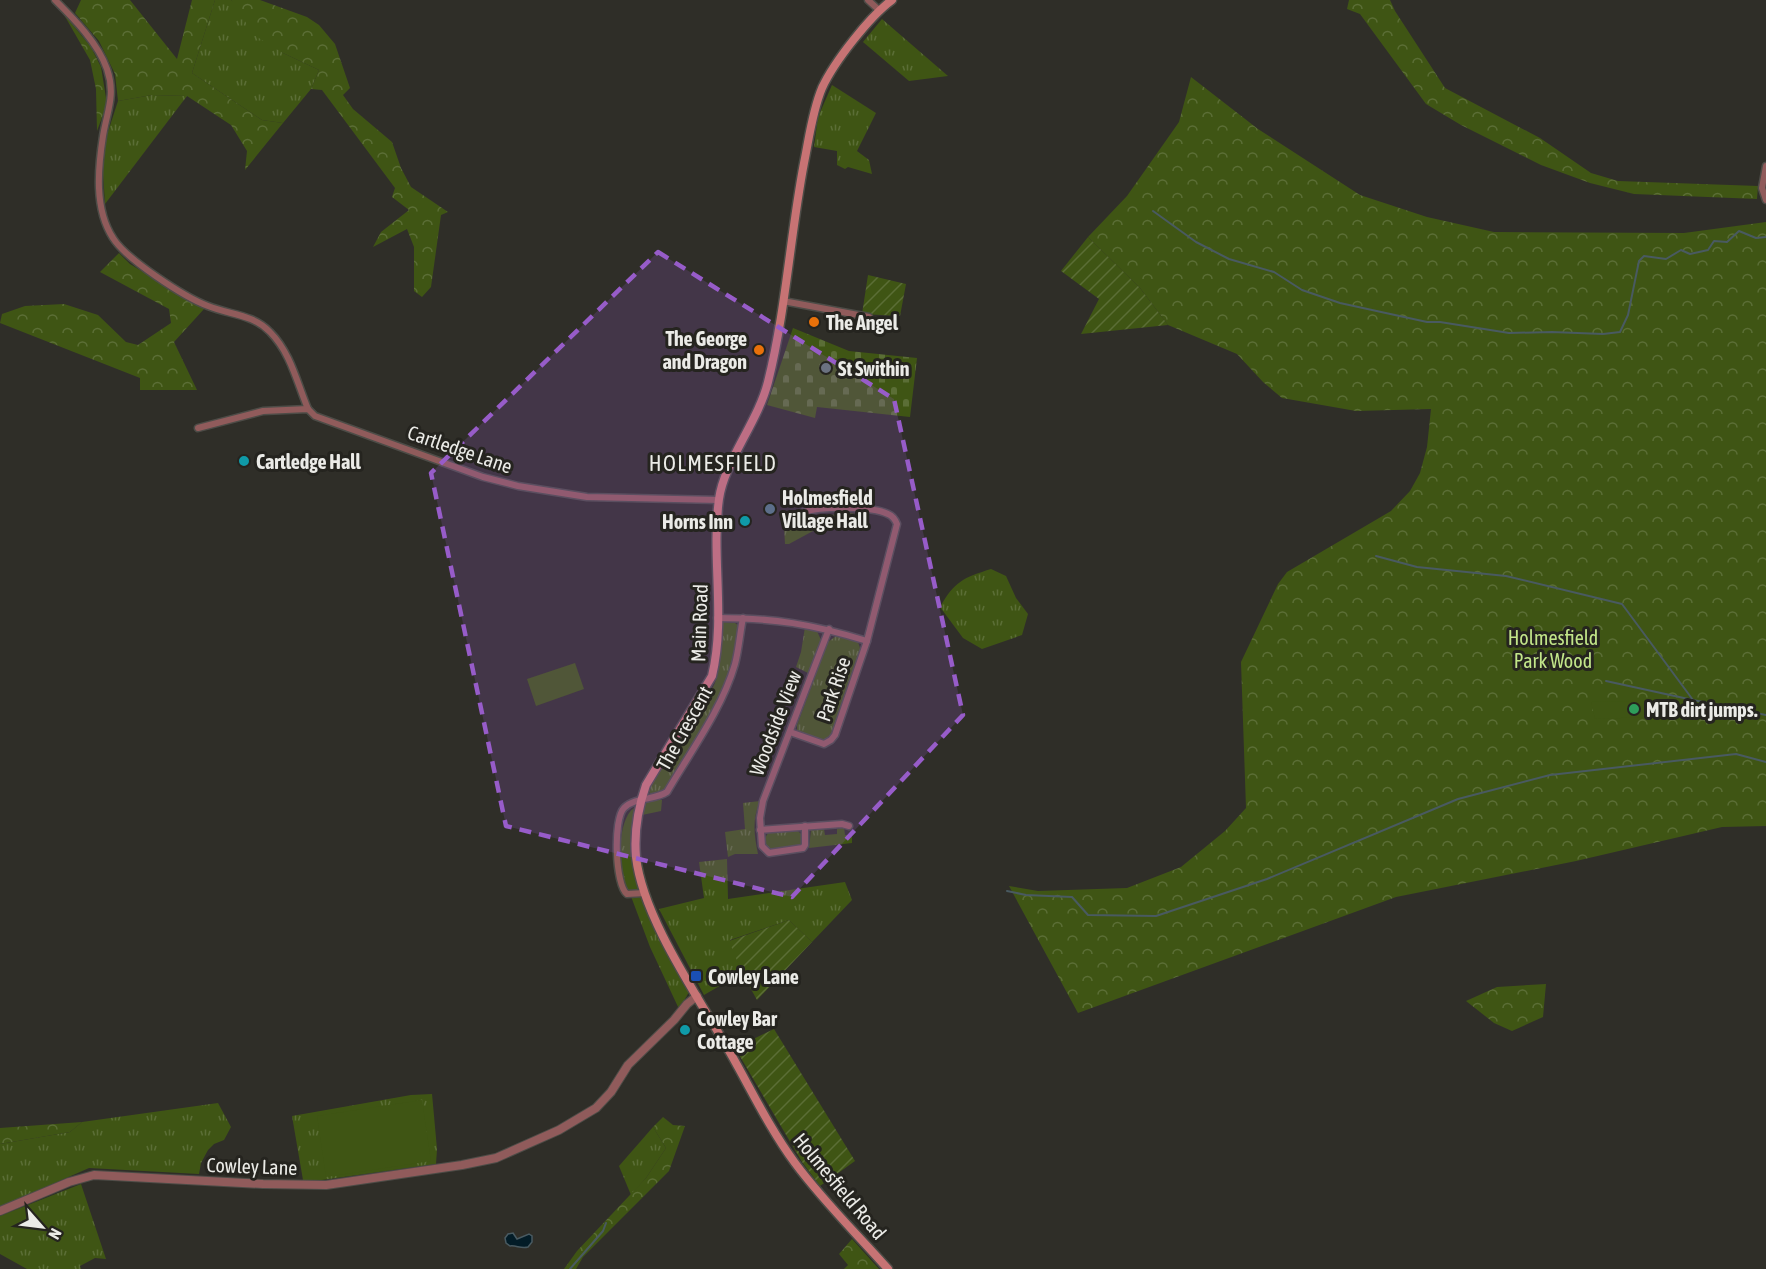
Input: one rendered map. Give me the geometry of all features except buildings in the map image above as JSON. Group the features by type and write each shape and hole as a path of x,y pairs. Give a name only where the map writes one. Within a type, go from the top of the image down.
{"main road":[{"name":"Main Road","path":"698,996 668,943 645,893 636,858 636,830 640,800 657,763 712,676 715,664 717,618 719,500 727,474 763,399 774,356 801,177 817,103 829,75 880,11 892,0"},
{"name":"Holmesfield Road","path":"698,996 787,1152 817,1190 888,1269"}],"street":[{"path":"55,0 98,50 107,68 111,99 103,135 100,174 101,208 112,237 128,255 199,303 255,320 266,327 290,362 308,409 263,411 198,429"},
{"path":"868,0 880,11"},
{"path":"1766,166 1762,188 1766,200"},
{"path":"783,301 869,317"},
{"name":"Cartledge Lane","path":"308,409 315,416 483,477 518,486 587,497 719,500"},
{"name":"Park Rise","path":"790,732 824,744 835,735 857,676 897,524 885,512 848,509 803,512 792,519"},
{"path":"717,618 779,620 829,629 867,641"},
{"name":"The Crescent","path":"640,800 668,792 713,713 735,665 743,618"},
{"name":"Woodside View","path":"760,830 763,801 829,629"},
{"name":"Main Road","path":"640,800 627,806 620,814 617,829 617,860 623,891 627,894 645,893"},
{"path":"805,826 803,848 776,853 765,850 762,846 760,830 805,826 842,824 849,826"},
{"name":"Cowley Lane","path":"0,1211 94,1174 263,1184 326,1185 496,1158 549,1135 580,1119 596,1107 611,1092 628,1065 687,1004 698,996"}],"highlighted area":[{"path":"658,252 894,399 963,715 792,897 506,826 431,473"}],"green space":[{"path":"81,0 130,0 177,59 192,0 215,0 192,73 262,120 283,123 245,170 247,151 231,125 187,96 152,95 118,101 115,74 99,41 75,13"},
{"path":"215,0 231,0 283,53 319,70 311,89 283,123 262,120 192,73"},
{"path":"231,0 260,0 307,17 319,25 335,44 350,88 343,95 353,109 392,142 401,168 411,187 448,212 441,215 431,287 422,297 414,291 414,247 407,229 373,247 381,232 409,210 392,197 395,188 322,90 311,89 319,70 283,53 254,35"},
{"path":"1349,0 1390,0 1445,88 1540,138 1591,173 1618,181 1758,186 1757,199 1634,194 1590,183 1541,165 1461,125 1426,104 1360,14 1347,9"},
{"path":"63,13 91,47 101,67 107,104 97,131 96,89 90,60"},
{"path":"882,19 948,76 909,81 863,42"},
{"name":"Holmesfield Park Wood","path":"1191,77 1258,129 1360,195 1427,217 1494,232 1684,233 1766,222 1766,826 1722,827 1576,861 1396,897 1078,1013 1009,886 1038,891 1127,888 1181,867 1225,831 1246,808 1241,662 1278,584 1287,572 1391,511 1410,491 1420,473 1427,447 1431,409 1356,411 1282,398 1263,382 1237,354 1168,325 1140,288 1088,237 1127,196 1179,122"},
{"path":"832,85 876,113 857,151 869,160 872,174 848,167 845,169 837,165 837,151 814,147 818,117"},
{"path":"152,95 187,96 105,204 103,173 106,138 118,101"},
{"path":"1088,237 1140,288 1168,325 1081,334 1099,299 1061,271"},
{"path":"119,253 130,264 204,309 174,342 197,390 140,390 140,378 0,323 2,314 25,306 64,304 98,315 126,342 138,345 171,323 169,309 100,272"},
{"path":"868,275 906,284 900,316 862,314"},
{"path":"793,328 849,351 917,358 910,417 817,407 815,418 767,405"},
{"path":"855,513 837,518 785,544 784,526 794,524 803,517"},
{"path":"991,569 1006,576 1016,598 1028,614 1022,635 982,649 963,638 940,607 955,586 973,575"},
{"path":"721,622 735,623 739,626 735,654 723,687 705,723 666,789 650,793 648,790 654,776 713,687 719,663"},
{"path":"805,627 817,631 821,640 810,674 796,667"},
{"path":"836,636 858,642 861,651 833,733 825,739 814,738 797,730 797,725 828,642"},
{"path":"575,663 584,689 536,706 527,679"},
{"name":"MTB dirt jumps.","path":"1676,700 1674,716 1595,719 1591,702"},
{"path":"652,800 662,800 661,811 642,815 644,804"},
{"path":"760,801 755,827 758,854 735,854 728,857 725,832 745,829 743,803"},
{"path":"634,808 633,835 639,882 654,925 689,992 679,1009 650,947 622,873 620,848 624,824 628,814"},
{"path":"844,827 845,835 852,835 852,843 809,848 811,830 824,829 825,835 837,834 837,829"},
{"path":"797,830 803,836 801,845 783,850 765,846 764,840 768,833"},
{"path":"727,859 728,899 845,882 852,900 812,942 789,920 730,940 742,973 704,995 659,909 704,898 699,862"},
{"path":"789,920 812,942 757,1000 742,973 729,941"},
{"path":"1546,984 1543,1017 1512,1031 1494,1023 1466,1001 1497,987"},
{"path":"774,1029 855,1161 820,1186 802,1162 735,1048"},
{"path":"432,1094 437,1149 436,1164 322,1180 303,1180 292,1116 411,1095"},
{"path":"422,1100 431,1161 326,1177 317,1116"},
{"path":"218,1103 231,1127 224,1140 214,1144 208,1150 201,1163 199,1174 89,1168 0,1207 0,1144 70,1132 82,1122"},
{"path":"663,1117 673,1125 685,1126 669,1171 583,1257 576,1269 564,1269 577,1251 646,1178 666,1148 653,1127"},
{"path":"82,1122 70,1132 0,1144 0,1128"},
{"path":"653,1127 666,1148 646,1178 631,1195 619,1166"},
{"path":"81,1184 106,1259 95,1258 80,1266 81,1269 27,1269 0,1254 0,1216"},
{"path":"852,1239 879,1269 844,1269 848,1265 839,1254"}],"water":[{"path":"513,1233 517,1239 529,1234 532,1236 532,1242 528,1247 510,1246 506,1243 505,1238 508,1234"}],"waterway":[{"path":"1153,211 1196,242 1229,259 1274,272 1302,290 1340,303 1427,322 1509,333 1603,334 1620,332 1628,315 1639,261 1644,256 1666,259 1681,250 1690,254 1708,250 1714,241 1727,242 1739,231 1756,238 1766,237"},
{"path":"1376,556 1417,567 1506,576 1622,604 1693,700 1766,715"},
{"path":"1606,681 1693,700"},
{"path":"1007,891 1026,895 1072,897 1088,915 1156,916 1267,879 1458,799 1550,775 1736,754 1766,762"},
{"path":"570,1269 603,1231 606,1223"}],"place":[{"name":"The Angel","path":"814,322"},
{"name":"The George and Dragon","path":"759,350"},
{"name":"St Swithin","path":"826,368"},
{"name":"Cartledge Hall","path":"244,461"},
{"name":"Holmesfield Village Hall","path":"770,509"},
{"name":"Horns Inn","path":"745,521"},
{"name":"MTB dirt jumps.","path":"1634,709"},
{"name":"Cowley Lane","path":"696,976"},
{"name":"Cowley Bar Cottage","path":"685,1030"}],"district":[{"name":"HOLMESFIELD","path":"713,463"}]}
